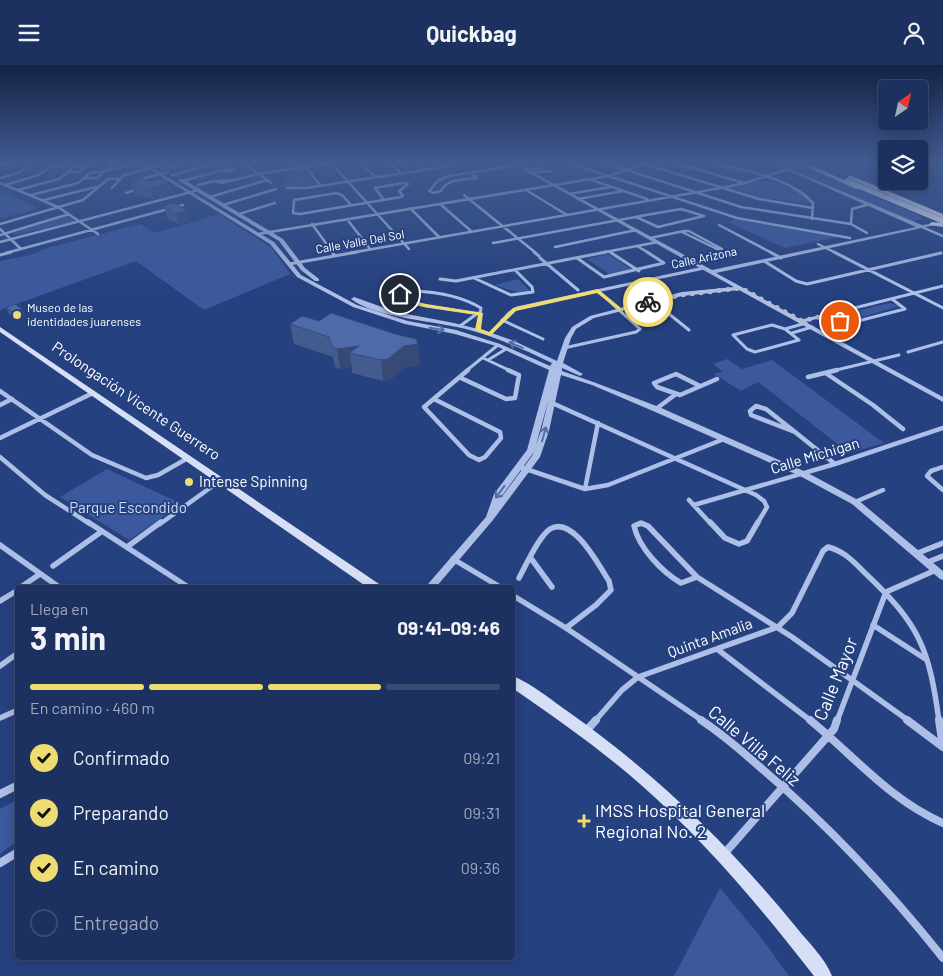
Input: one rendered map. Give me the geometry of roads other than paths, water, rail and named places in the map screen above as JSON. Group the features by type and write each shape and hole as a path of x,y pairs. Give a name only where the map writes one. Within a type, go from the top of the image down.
{"highway":[{"path":"897,205 920,214 930,221 942,221"},
{"path":"903,205 942,221"},
{"path":"910,205 942,221"}],"main road":[{"name":"Prolongación Vicente Guerrero","path":"0,329 372,585"},
{"path":"515,683 585,732 647,781 723,855 781,922 824,976"}],"street":[{"path":"52,205 81,221 98,234"},
{"path":"0,224 66,205"},
{"path":"0,242 146,205"},
{"path":"149,205 159,212"},
{"path":"0,255 94,231 183,205"},
{"path":"210,205 277,248 299,276 362,309 407,323 456,332 498,345 537,362 558,365"},
{"path":"223,205 284,242 307,274 369,305 412,318 460,326 490,334 544,357 594,384 656,409 803,474 855,502 940,573"},
{"path":"239,214 269,205"},
{"path":"294,205 293,213 355,205"},
{"path":"370,205 409,249"},
{"path":"258,234 436,205"},
{"path":"441,205 471,231"},
{"path":"476,205 578,290"},
{"path":"550,205 567,215"},
{"path":"588,205 943,400"},
{"name":"Calle Valle Del Sol","path":"289,264 623,205"},
{"path":"694,205 752,221 850,238"},
{"path":"738,205 756,210 851,224 867,233"},
{"path":"792,205 813,208"},
{"path":"812,219 813,205"},
{"path":"851,224 852,209 868,205"},
{"path":"871,205 943,236"},
{"path":"410,208 439,237"},
{"path":"222,212 230,209"},
{"path":"493,243 679,209 704,216 701,219 659,227 638,217"},
{"path":"752,221 756,210"},
{"path":"0,235 69,214"},
{"path":"347,219 370,249"},
{"name":"Calle Arizona","path":"490,334 502,320 517,309 930,221"},
{"name":"Calle Arizona","path":"711,272 922,227 930,221"},
{"path":"312,224 335,256"},
{"path":"719,225 781,258"},
{"path":"0,229 21,249"},
{"path":"555,247 636,230"},
{"path":"650,238 682,232 691,232 722,249 718,249 682,232"},
{"path":"440,279 453,282 658,242"},
{"path":"818,244 943,308"},
{"path":"577,258 600,275 607,277 639,271 665,263 637,246"},
{"path":"609,252 639,271"},
{"path":"764,261 796,281 807,284 941,253"},
{"path":"474,278 511,295 533,292 532,287 515,270"},
{"path":"299,276 307,274"},
{"path":"784,329 828,315 943,286"},
{"path":"433,585 490,518 524,468 541,447 558,365 571,331 577,325 592,317 653,301 682,295 741,288"},
{"path":"936,288 943,291"},
{"path":"478,330 481,308 477,305 453,296 413,291 402,293 398,296 426,306 480,313"},
{"path":"564,348 636,332 640,329 598,291"},
{"path":"828,315 850,323 905,309 892,299"},
{"path":"653,301 689,330"},
{"path":"460,326 480,313"},
{"path":"407,323 412,318"},
{"path":"502,320 543,339"},
{"path":"772,325 792,333 798,338 798,341 755,352 747,349 733,335 772,325"},
{"path":"792,333 812,327"},
{"path":"908,352 943,342"},
{"path":"434,399 502,434 501,438 487,455 479,460 469,455 424,407 461,377 485,359 498,345"},
{"path":"485,359 506,349"},
{"path":"808,377 827,374 899,355"},
{"path":"537,362 544,357"},
{"path":"461,377 506,399 515,397 519,375 485,359"},
{"path":"700,387 676,374 654,383 657,387 684,395 717,379"},
{"path":"827,374 874,405 903,429"},
{"path":"0,391 99,459 146,478 158,475 188,458"},
{"path":"0,438 94,393"},
{"path":"656,409 676,394"},
{"path":"0,405 12,399"},
{"path":"549,402 745,490 762,499 767,504 766,510 758,524 743,544 732,542 725,538 689,500"},
{"path":"795,432 753,416 750,411 756,406 766,409 836,464"},
{"path":"584,489 598,423"},
{"name":"Calle Míchigan","path":"694,505 836,464 943,428"},
{"path":"524,468 584,489 608,485 724,439"},
{"path":"0,457 45,495 185,585"},
{"path":"943,467 931,471 927,476 943,490"},
{"path":"127,547 221,480"},
{"path":"855,502 883,490"},
{"path":"697,577 681,583 671,577 647,550 634,531 634,526 641,523 648,526 697,577 778,627 853,679 943,747"},
{"path":"519,578 547,531 556,527 569,527 576,533 609,581 611,590 609,594 566,628"},
{"path":"54,566 101,532"},
{"path":"918,553 943,543"},
{"path":"0,545 56,585"},
{"name":"Quinta Amalia","path":"585,732 622,690 638,677 778,627 792,613 823,551 828,547 844,553 886,592"},
{"path":"928,562 943,556"},
{"path":"530,557 552,587"},
{"path":"453,559 497,585"},
{"path":"940,573 892,588 886,592 909,620 920,639 927,660 943,747"},
{"path":"24,585 40,575"},
{"path":"0,601 15,592"},
{"name":"Calle Mayor","path":"723,855 838,723 886,592"},
{"name":"Calle Villa Feliz","path":"515,597 566,628 709,725 783,788 845,846 885,888 942,954"},
{"path":"873,625 927,660"},
{"path":"717,649 828,736 900,800 922,815 943,823"},
{"path":"0,666 15,655"},
{"path":"0,718 15,711"},
{"path":"0,794 15,786"},
{"path":"0,863 15,854"}],"place":[{"name":"Museo de las identidades juarenses","path":"17,315"},
{"name":"Intense Spinning","path":"189,482"},
{"name":"IMSS Hospital General Regional No. 2","path":"584,821"}],"park label":[{"name":"Parque Escondido","path":"128,508"}]}
